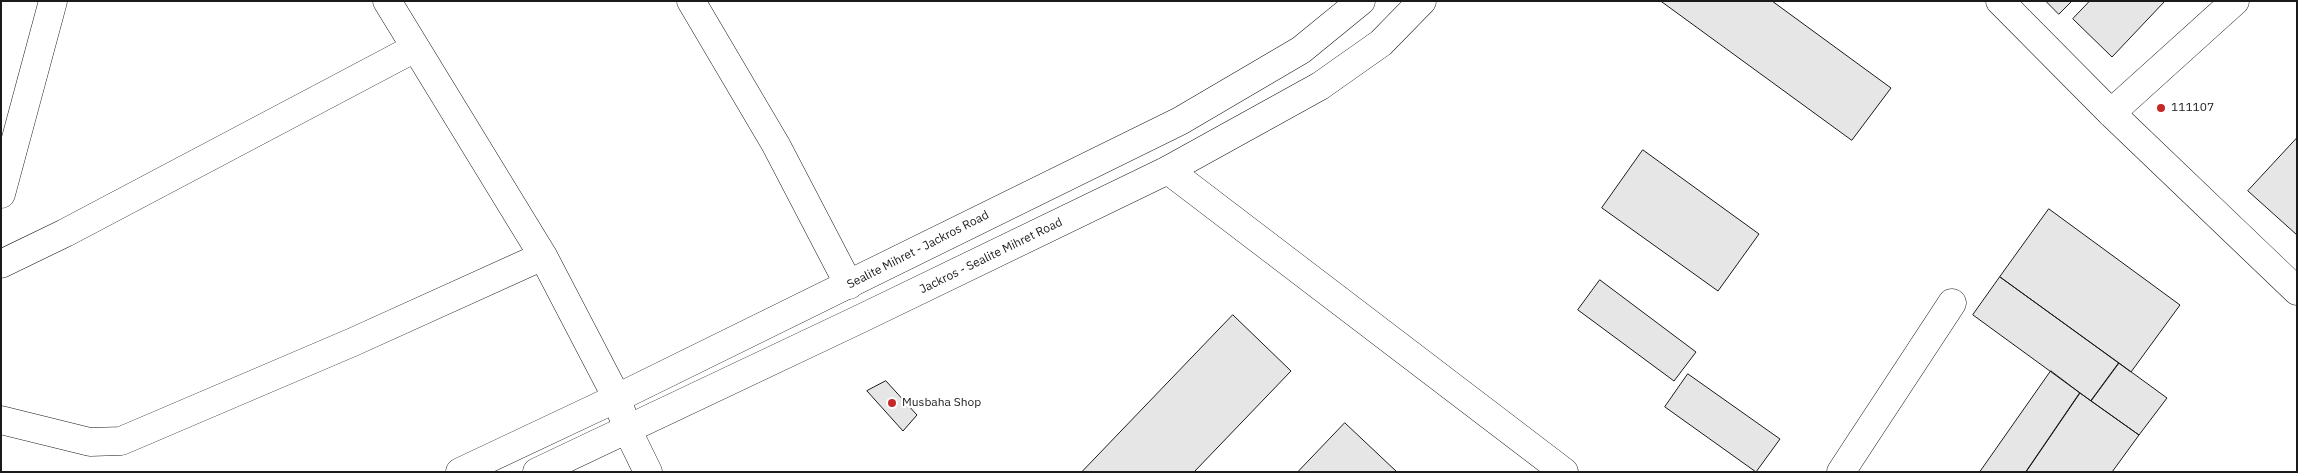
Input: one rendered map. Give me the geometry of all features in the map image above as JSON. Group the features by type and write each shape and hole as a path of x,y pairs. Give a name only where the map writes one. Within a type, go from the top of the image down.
{"street":[{"path":"1,194 53,1"},
{"path":"387,1 543,256 617,398 627,429 648,472"},
{"path":"690,1 776,146 850,284"},
{"name":"Sealite Mihret - Jackros Road","path":"460,472 617,398 1180,121 1301,50 1361,1"},
{"name":"Jackros - Sealite Mihret Road","path":"536,472 860,319 1168,170 1320,86 1381,43 1422,1"},
{"path":"2000,1 2111,113 2297,291"},
{"path":"2111,113 2235,1"},
{"path":"1,264 65,233 415,48"},
{"path":"1168,170 1564,472"},
{"path":"1,420 90,442 121,441 353,342 543,256"},
{"path":"1841,472 1952,303"}],"building":[{"path":"1661,1 1772,1 1891,88 1852,140"},
{"path":"2046,1 2072,1 2059,14"},
{"path":"2090,1 2165,1 2112,57 2073,19"},
{"path":"2297,138 2297,235 2248,191"},
{"path":"1643,150 1759,234 1718,291 1602,208"},
{"path":"2049,209 2180,305 2131,372 2000,277"},
{"path":"2000,277 2119,363 2091,401 1973,315"},
{"path":"1600,280 1696,352 1674,381 1578,310"},
{"path":"1233,315 1291,371 1194,472 1082,472"},
{"path":"2119,363 2167,398 2139,435 2091,401"},
{"path":"2051,371 2080,393 2026,472 1980,472"},
{"path":"1688,374 1780,439 1756,472 1665,407"},
{"name":"Musbaha Shop","path":"886,381 917,415 903,431 867,391"},
{"path":"2080,393 2139,435 2112,472 2026,472"},
{"path":"1345,423 1397,472 1298,472"}],"place":[{"name":"111107","path":"2161,108"},
{"name":"Musbaha Shop","path":"892,403"}]}
